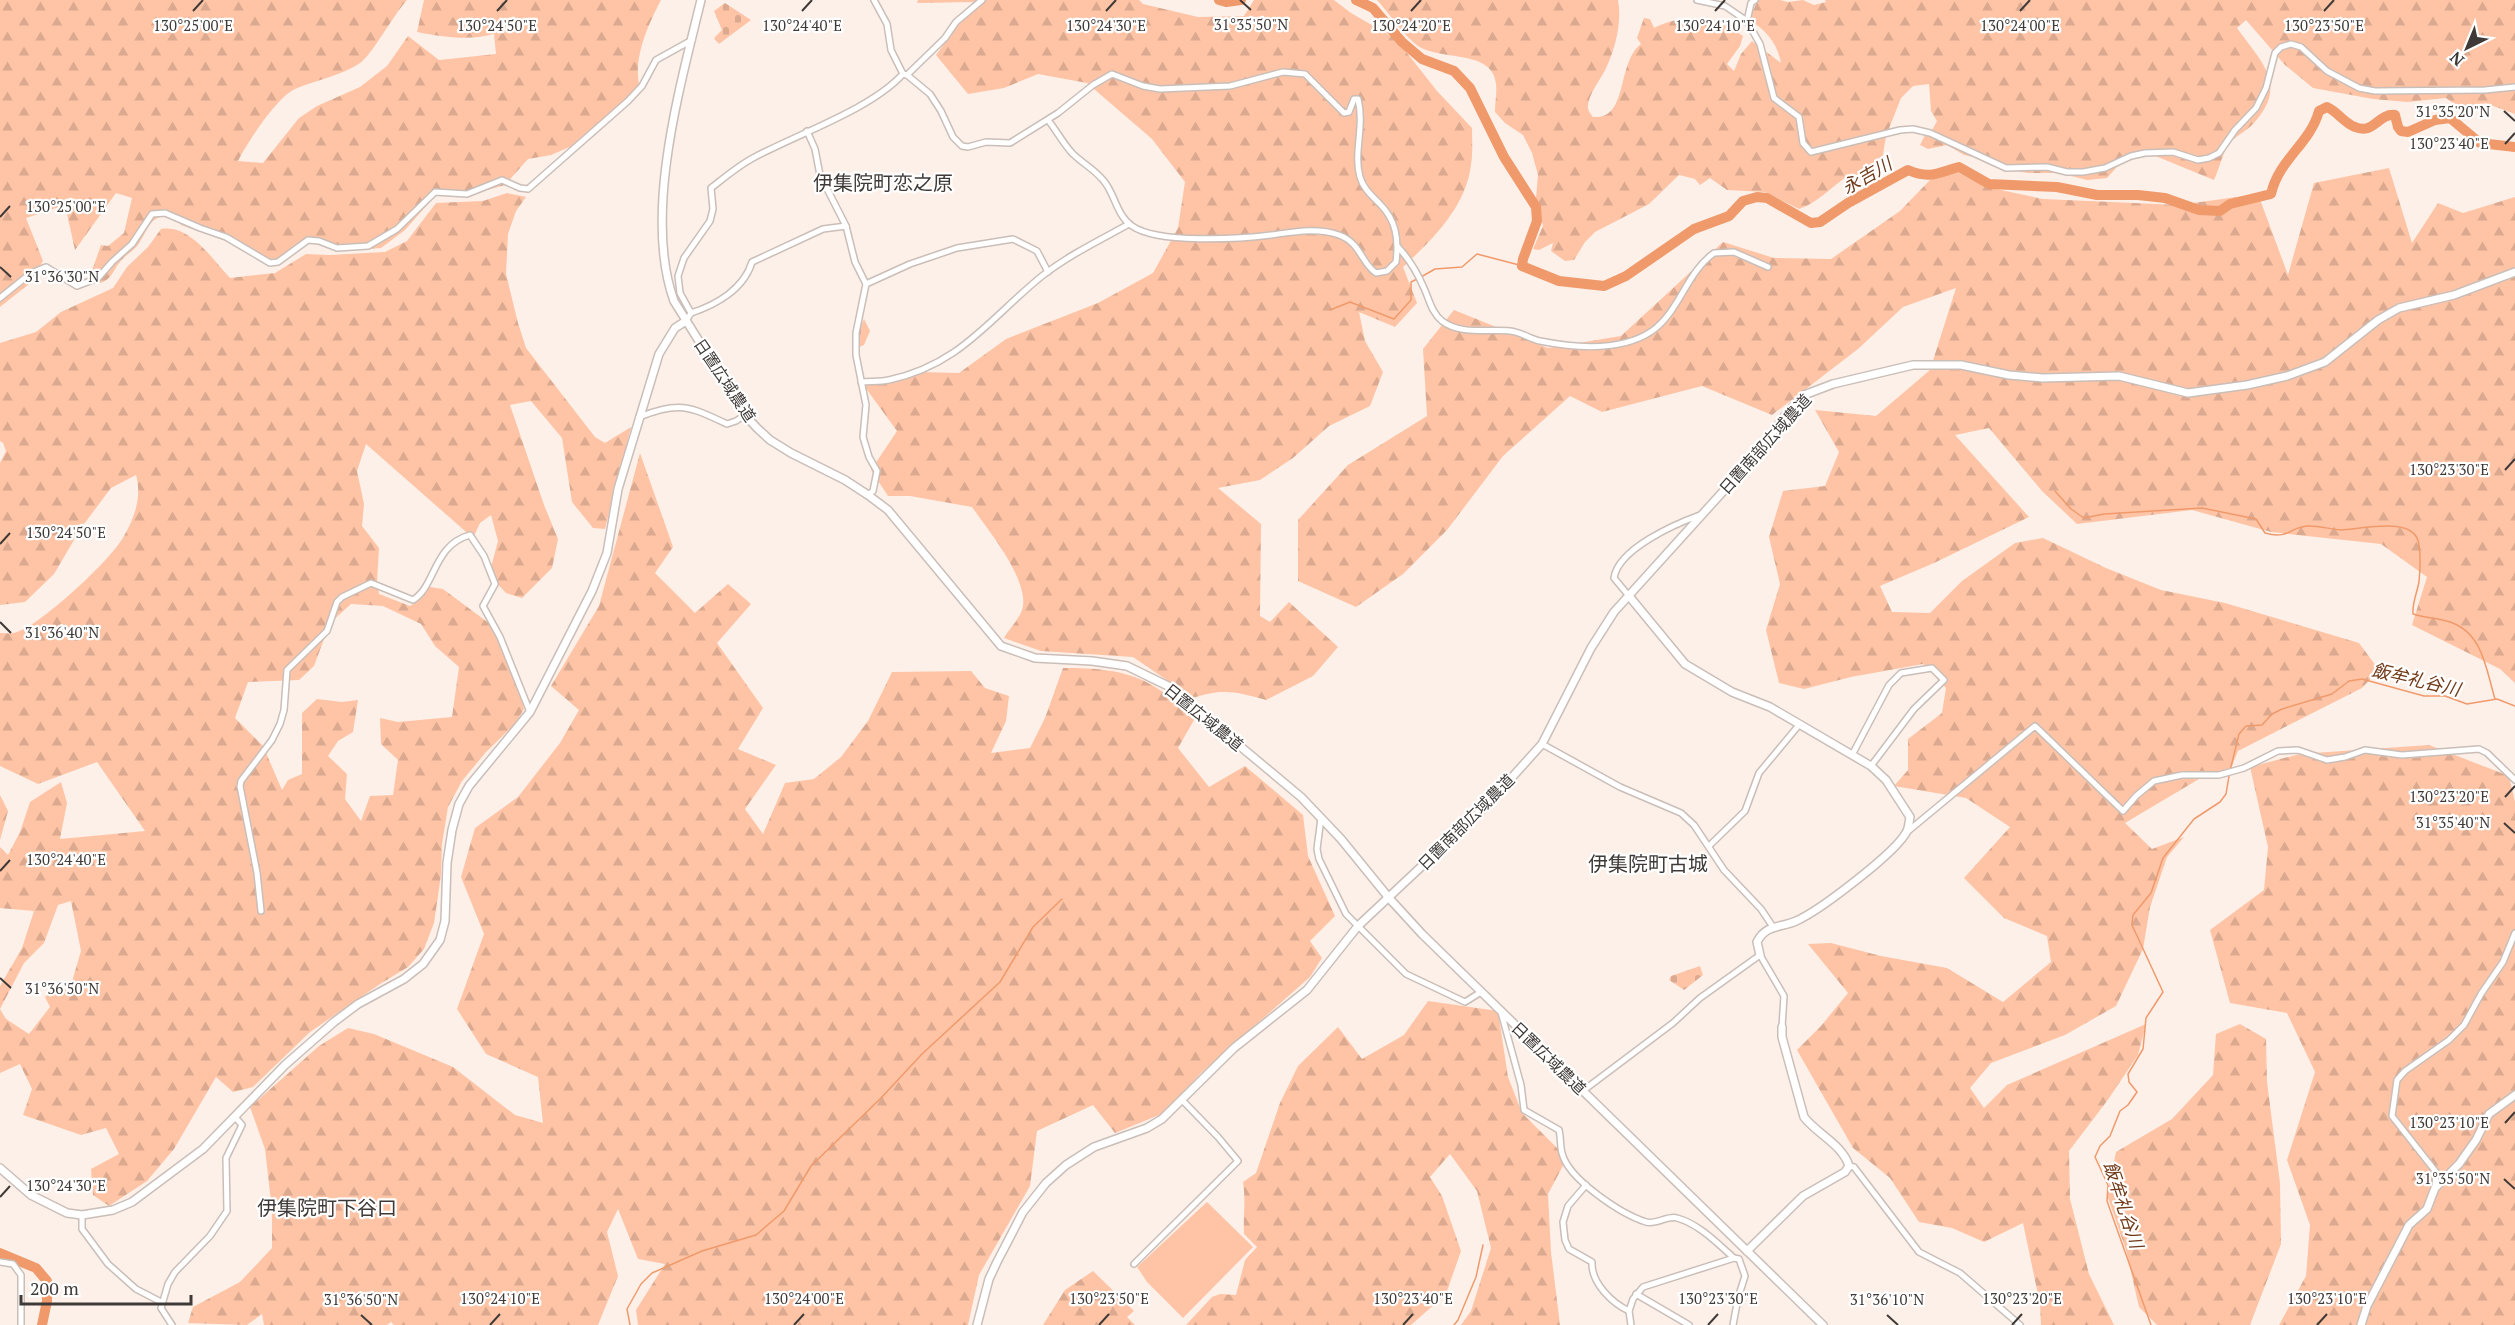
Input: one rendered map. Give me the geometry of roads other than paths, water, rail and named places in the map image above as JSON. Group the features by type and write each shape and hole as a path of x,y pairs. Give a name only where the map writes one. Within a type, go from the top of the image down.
{"street":[{"name":"日置広域農道","path":"701,0 668,160 661,224 667,282 674,301 744,415 770,440 868,495 888,510 1001,646 1035,658 1118,664 1155,678 1188,702 1272,772 1321,818 1389,898 1481,992 1823,1325"},
{"path":"874,0 887,24 891,50 905,75 930,94 953,137 962,146 968,147 987,142 1010,143 1048,120 1093,85 1112,74 1143,86 1160,89 1230,86 1283,72 1305,74 1344,113 1349,112 1354,99 1358,99 1361,113 1358,166 1361,179 1367,190 1391,217 1396,230 1398,247 1396,262 1387,271 1379,273 1372,270 1355,245 1341,235 1327,232 1295,231 1242,238 1181,238 1147,232 1130,224 1124,218 1103,180 1070,151 1048,120"},
{"path":"691,313 680,293 678,276 684,258 710,221 713,209 711,188 751,159 868,101 895,84 945,38 956,22 982,0"},
{"path":"1697,0 1725,6 1747,21 1760,44 1774,98 1799,117 1803,143 1811,153 1900,130 1913,129 1930,133 2006,168 2047,167 2067,172 2083,172 2105,168 2131,156 2159,151 2173,152 2198,160 2209,158 2219,153 2235,130 2256,108 2266,88 2274,53 2281,47 2291,44 2301,46 2327,71 2359,88 2375,91 2485,90 2515,87"},
{"path":"1747,21 1751,3 1755,0"},
{"path":"0,298 31,273 46,267 77,286 98,278 132,244 152,214 165,213 226,237 270,263 279,262 308,240 319,241 337,248 368,246 397,229 435,192 467,194 502,180 528,189 628,101 642,86 656,60 692,40"},
{"path":"807,131 815,149 820,176 846,226 855,262 866,284 856,333 856,355 866,405 863,437 877,471 873,491 868,495"},
{"path":"861,382 886,381 904,376 933,365 962,349 1059,263 1130,224"},
{"path":"0,1168 31,1195 67,1213 82,1215 113,1210 132,1202 203,1149 285,1065 334,1022 358,1004 411,975 432,953 440,940 446,921 447,863 459,804 469,786 530,712 569,639 607,553 618,489 659,354 675,328 686,321 691,313 711,307 731,292 748,276 752,262 823,229 846,226"},
{"path":"866,284 910,264 957,248 1013,239 1037,250 1048,272"},
{"path":"1398,247 1423,285 1434,312 1444,322 1461,328 1509,331 1539,341 1582,345 1610,346 1641,338 1672,311 1695,273 1714,253 1734,252 1768,267"},
{"name":"日置南部広域農道","path":"977,1325 989,1279 997,1262 1023,1212 1046,1183 1065,1165 1094,1147 1155,1124 1234,1048 1307,990 1358,926 1487,805 1542,744 1591,648 1614,612 1756,455 1804,395 1833,384 1912,365 1961,365 2029,377 2119,376 2188,393 2247,385 2287,376 2319,365 2378,320 2398,308 2454,295 2515,272"},
{"path":"639,417 665,407 696,409 727,424 744,415"},
{"path":"1702,515 1674,524 1622,559 1614,578 1685,664 1732,692 1770,707 1871,766 1886,780 1910,817 1907,832"},
{"path":"261,911 251,836 241,794 241,781 258,761 280,724 284,710 287,670 327,631 337,602 342,597 371,583 413,600 421,593 440,557 470,535 484,556 495,584 484,602 484,608 500,638 530,712"},
{"path":"1852,755 1889,684 1901,673 1932,668 1944,680 1914,708 1871,766"},
{"path":"1709,846 1745,811 1759,773 1799,725"},
{"path":"2020,1325 1960,1274 1919,1252 1854,1167 1850,1166 1841,1151 1812,1128 1804,1117 1782,1037 1784,996 1760,955 1757,942 1773,927 1795,922 1841,892 1882,858 1907,832 2035,726 2123,812 2136,796 2154,781 2182,775 2219,775 2244,768 2278,751 2298,750 2327,760 2365,750 2402,755 2479,749 2487,753 2515,780"},
{"path":"1542,744 1620,787 1681,813 1694,825 1724,870 1761,909 1773,927"},
{"path":"1321,818 1317,849 1319,859 1342,909 1410,977 1465,1002 1481,992"},
{"path":"2361,1325 2367,1306 2409,1225 2427,1209 2435,1188 2436,1172 2433,1166 2392,1116 2397,1080 2405,1071 2450,1040 2464,1025 2481,994 2503,962 2515,933"},
{"path":"1584,1090 1673,1023 1700,998 1760,955"},
{"path":"1501,1012 1521,1085 1524,1110 1559,1130 1562,1142 1561,1152 1569,1167 1586,1185 1616,1207 1647,1222 1677,1218 1697,1227 1736,1259 1745,1276 1732,1325"},
{"path":"2435,1188 2458,1164 2476,1140 2489,1114 2515,1095"},
{"path":"1134,1264 1238,1161 1182,1100"},
{"path":"172,1325 161,1308 168,1284 176,1272 210,1236 227,1211 226,1158 242,1125 235,1117"},
{"path":"1630,1325 1629,1311 1636,1294 1642,1287 1736,1259 1803,1196 1845,1172 1850,1166"},
{"path":"1586,1185 1568,1206 1563,1222 1565,1240 1569,1249 1592,1262 1600,1285 1612,1302 1629,1311"},
{"path":"82,1215 82,1229 108,1264 136,1289 163,1303"},
{"path":"0,1262 13,1264 21,1275 21,1325"},
{"path":"1636,1294 1689,1325"}],"waterway":[{"name":"永吉川","path":"1219,0 1226,2 1241,0"},
{"name":"永吉川","path":"1356,0 1373,8 1402,42 1422,59 1454,71 1470,88 1504,157 1536,207 1537,221 1522,266 1559,281 1604,286 1626,276 1694,229 1729,216 1743,201 1757,197 1767,198 1811,223 1820,222 1848,203 1908,170 1929,175 1959,167 1989,184 2057,187 2097,195 2138,195 2165,198 2199,210 2220,211 2230,204 2271,194 2281,171 2309,133 2319,111 2327,107 2351,125 2361,129 2372,126 2389,115 2395,115 2401,131 2408,132 2435,120 2450,118 2480,143 2515,147"},
{"path":"1421,277 1435,269 1462,267 1477,254 1523,266"},
{"path":"1330,310 1350,302 1394,319 1411,300 1411,282 1417,279"},
{"path":"2055,491 2071,509 2084,518 2104,514 2202,508 2256,519 2265,533 2273,535 2285,534 2309,526 2341,530 2386,526 2408,530 2416,535 2420,554 2419,582 2413,614 2450,622 2470,634 2482,653 2495,699"},
{"name":"飯牟礼谷川","path":"2230,771 2239,734 2246,726 2262,725 2272,714 2332,694 2349,681 2362,679 2424,696 2445,696 2467,704 2497,699 2515,706"},
{"name":"飯牟礼谷川","path":"2151,1325 2107,1201 2108,1185 2095,1157 2100,1146 2110,1136 2120,1111 2128,1105 2137,1092 2129,1082 2128,1074 2143,1049 2146,1018 2163,992 2132,925 2133,915 2151,893 2163,858 2194,819 2220,802 2226,794 2229,776"},
{"path":"630,1325 627,1309 641,1284 652,1273 702,1251 756,1235 784,1211 811,1166 881,1098 922,1054 1000,982 1033,927 1062,899"},
{"path":"1454,1325 1476,1277 1483,1245"},
{"path":"0,1253 36,1268 47,1281 47,1301 42,1325"}],"district":[{"name":"伊集院町恋之原","path":"883,183"},
{"name":"伊集院町古城","path":"1648,864"},
{"name":"伊集院町下谷口","path":"327,1208"}]}
